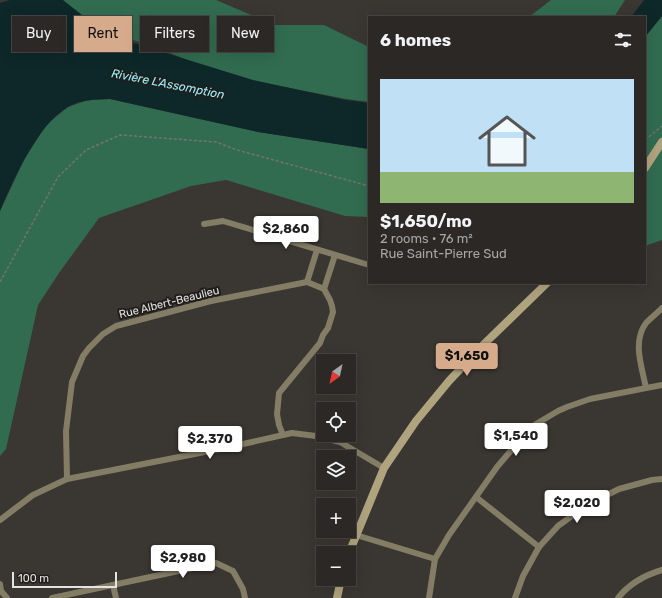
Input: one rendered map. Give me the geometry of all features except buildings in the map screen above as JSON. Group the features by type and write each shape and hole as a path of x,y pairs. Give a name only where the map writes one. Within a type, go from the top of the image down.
{"street":[{"path":"646,166 662,142"},
{"path":"204,224 223,221 368,265"},
{"path":"283,435 277,414 279,393 320,343 328,328 333,312 330,300 324,289 307,282 317,250"},
{"path":"324,289 335,255"},
{"name":"Rue Albert-Beaulieu","path":"67,479 66,431 72,382 83,356 103,334 116,326 148,316 211,301 307,282"},
{"path":"435,559 356,535 384,468 416,421 449,381 479,349 546,284"},
{"path":"646,388 638,347 640,334 647,322 662,308"},
{"path":"429,598 435,559 497,467 515,445 536,424 558,411 590,399 662,385"},
{"path":"0,520 33,495 67,479 225,448 292,433 316,436 340,442 384,468"},
{"path":"515,598 523,576 539,547 558,526 587,505 619,489 652,480 662,479"},
{"path":"476,497 539,547"},
{"path":"52,598 216,563 233,571 243,589 245,598"},
{"path":"618,598 638,580 662,570"},
{"path":"0,584 1,591 7,598"},
{"path":"113,585 116,598"},
{"path":"337,598 340,586"}],"path":[{"path":"646,139 662,126"},
{"path":"0,282 58,177 86,150 120,135 216,142 237,150 368,186"}],"green space":[{"path":"17,0 216,0 254,16 217,16 217,52 274,52 274,25 324,25 368,47 368,102 218,74 167,52 209,52 209,16 140,16 140,42 132,40 132,16 74,16 74,20"},
{"path":"551,0 625,0 615,16 530,16"},
{"path":"662,16 662,240 646,246 646,36"},
{"path":"110,99 258,132 368,149 368,217 345,216 226,180 191,186 99,218 38,305 6,449 0,456 0,211 24,160 46,125 68,107 88,100"}],"water":[{"name":"Rivière L'Assomption","path":"10,0 63,0 83,16 74,16 74,52 132,52 132,43 140,45 140,52 163,52 253,80 346,100 368,103 368,149 258,132 110,99 83,101 68,107 46,126 19,169 0,211 0,3"},
{"path":"644,0 662,0 662,16 646,36 646,16 632,16"}]}
